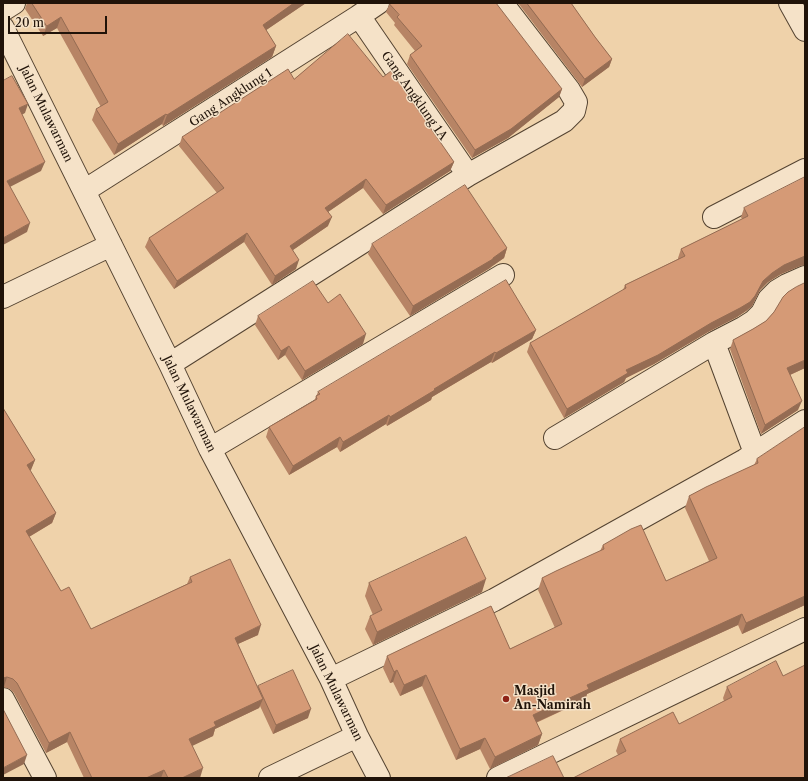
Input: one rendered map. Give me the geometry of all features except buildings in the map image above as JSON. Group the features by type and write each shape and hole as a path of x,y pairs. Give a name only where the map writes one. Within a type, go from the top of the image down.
{"street":[{"path":"3,10 14,3"},
{"name":"Gang Angklung 1","path":"84,191 378,3"},
{"path":"170,364 468,175 564,121 574,111 576,102 569,90 502,3"},
{"path":"790,3 805,30"},
{"name":"Gang Angklung 1A","path":"359,16 468,175"},
{"name":"Jalan Mulawarman","path":"3,28 170,364 210,449 331,679 357,736 379,778"},
{"path":"714,217 805,170"},
{"path":"3,297 110,245"},
{"path":"210,449 502,275"},
{"path":"555,438 754,321 762,313 777,290 805,277"},
{"path":"714,344 755,453"},
{"path":"331,679 494,600 745,460 805,421"},
{"path":"498,778 805,629"},
{"path":"3,699 45,778"},
{"path":"270,778 357,736"}],"place":[{"name":"Masjid An-Namirah","path":"506,699"}]}
